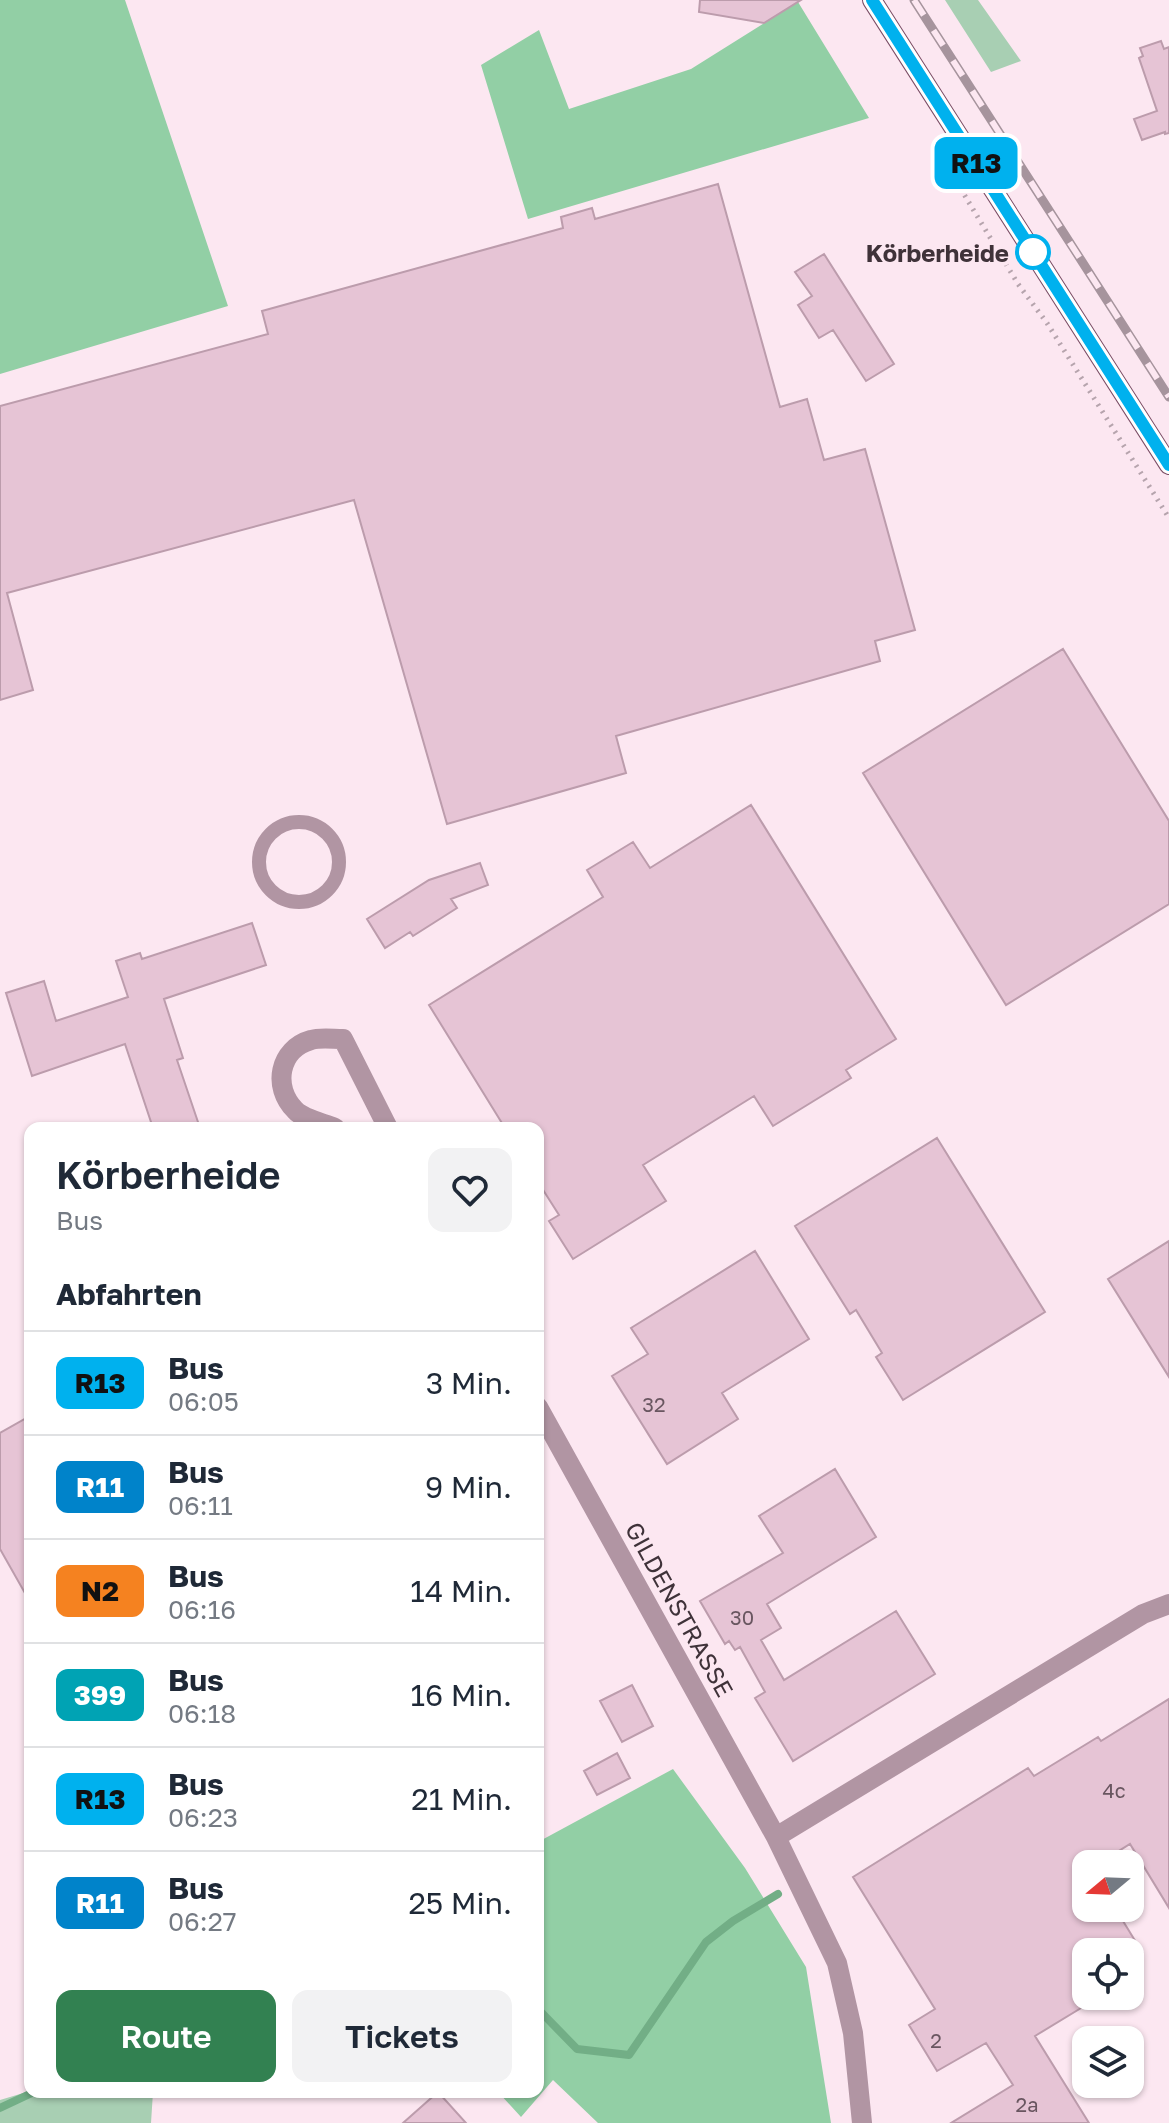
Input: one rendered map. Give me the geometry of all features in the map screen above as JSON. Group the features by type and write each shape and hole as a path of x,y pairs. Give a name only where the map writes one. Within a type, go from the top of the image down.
{"main road":[{"path":"872,0 1169,465"}],"street":[{"path":"320,1122 296,1112 282,1090 281,1069 292,1049 313,1039 343,1039 385,1122"},
{"name":"GILDENSTRASSE","path":"544,1418 776,1837 837,1963 853,2033 862,2123"},
{"path":"776,1837 1143,1614 1169,1604"}],"lane":[{"path":"305,822 321,827 337,847 340,863 334,883 315,899 301,902 279,897 262,877 259,864 263,844 286,823 305,822"}],"path":[{"path":"937,149 1018,284 1047,323 1169,518"}],"green space":[{"path":"0,0 125,0 228,306 0,374"},
{"path":"945,0 978,0 1021,61 991,72"},
{"path":"798,2 869,118 528,219 481,65 539,30 569,109 691,69"},
{"path":"673,1769 745,1868 806,1967 831,2123 598,2123 553,2080 544,2090 544,1839"},
{"path":"24,2093 24,2098 153,2098 151,2123 0,2123 0,2100"},
{"path":"504,2098 537,2098 521,2117"}],"building":[{"path":"700,0 801,0 764,23 699,12"},
{"path":"1161,41 1164,49 1169,47 1169,133 1142,140 1134,119 1157,111 1139,58 1143,56 1140,48"},
{"path":"718,184 780,407 807,399 824,460 865,449 915,630 875,641 880,661 616,736 626,773 447,824 354,500 7,593 33,690 0,700 0,406 268,334 262,311 563,228 561,217 592,208 595,219"},
{"path":"824,254 894,364 866,381 833,330 819,338 798,305 812,296 795,272"},
{"path":"1063,649 1169,821 1169,904 1006,1005 863,773"},
{"path":"751,805 896,1039 846,1070 851,1078 773,1126 754,1096 643,1165 666,1201 573,1259 549,1221 559,1215 544,1191 544,1122 501,1122 429,1005 603,897 587,870 633,842 650,868"},
{"path":"480,863 488,885 451,899 457,908 413,936 410,932 385,948 367,919 429,880"},
{"path":"252,923 266,965 164,999 183,1058 177,1060 198,1122 151,1122 125,1044 32,1076 6,993 44,981 56,1021 128,997 116,961 140,953 142,959"},
{"path":"937,1138 1045,1312 903,1400 876,1357 882,1353 856,1310 850,1314 795,1226"},
{"path":"1169,1241 1169,1377 1108,1279"},
{"path":"755,1251 809,1339 722,1393 738,1419 667,1464 612,1376 648,1354 631,1328"},
{"path":"24,1419 24,1591 0,1549 0,1433"},
{"path":"835,1469 876,1537 767,1604 781,1628 761,1640 784,1680 896,1611 935,1674 793,1761 755,1698 765,1692 740,1647 735,1650 729,1641 725,1644 700,1601 783,1553 759,1516"},
{"path":"632,1685 653,1726 622,1742 600,1701"},
{"path":"1169,1699 1169,1908 1144,1867 1144,1850 1134,1850 1130,1844 1120,1850 1072,1850 1072,1922 1124,1922 1133,1938 1072,1938 1072,2010 1078,2010 1035,2036 1089,2123 951,2123 1013,2085 986,2043 937,2071 909,2025 935,2009 853,1877 1028,1768 1034,1776 1098,1737 1101,1741"},
{"path":"617,1753 630,1778 597,1795 584,1771"},
{"path":"431,2098 443,2098 466,2123 403,2123"}],"waterway":[{"path":"544,2015 577,2049 629,2055 706,1942 733,1921 778,1894"},
{"path":"0,2108 24,2097"}],"railway":[{"path":"914,0 1169,397"}],"bus line":[{"name":"R13","path":"872,0 1169,465"}],"place":[{"name":"Körberheide","path":"1033,252"}]}
